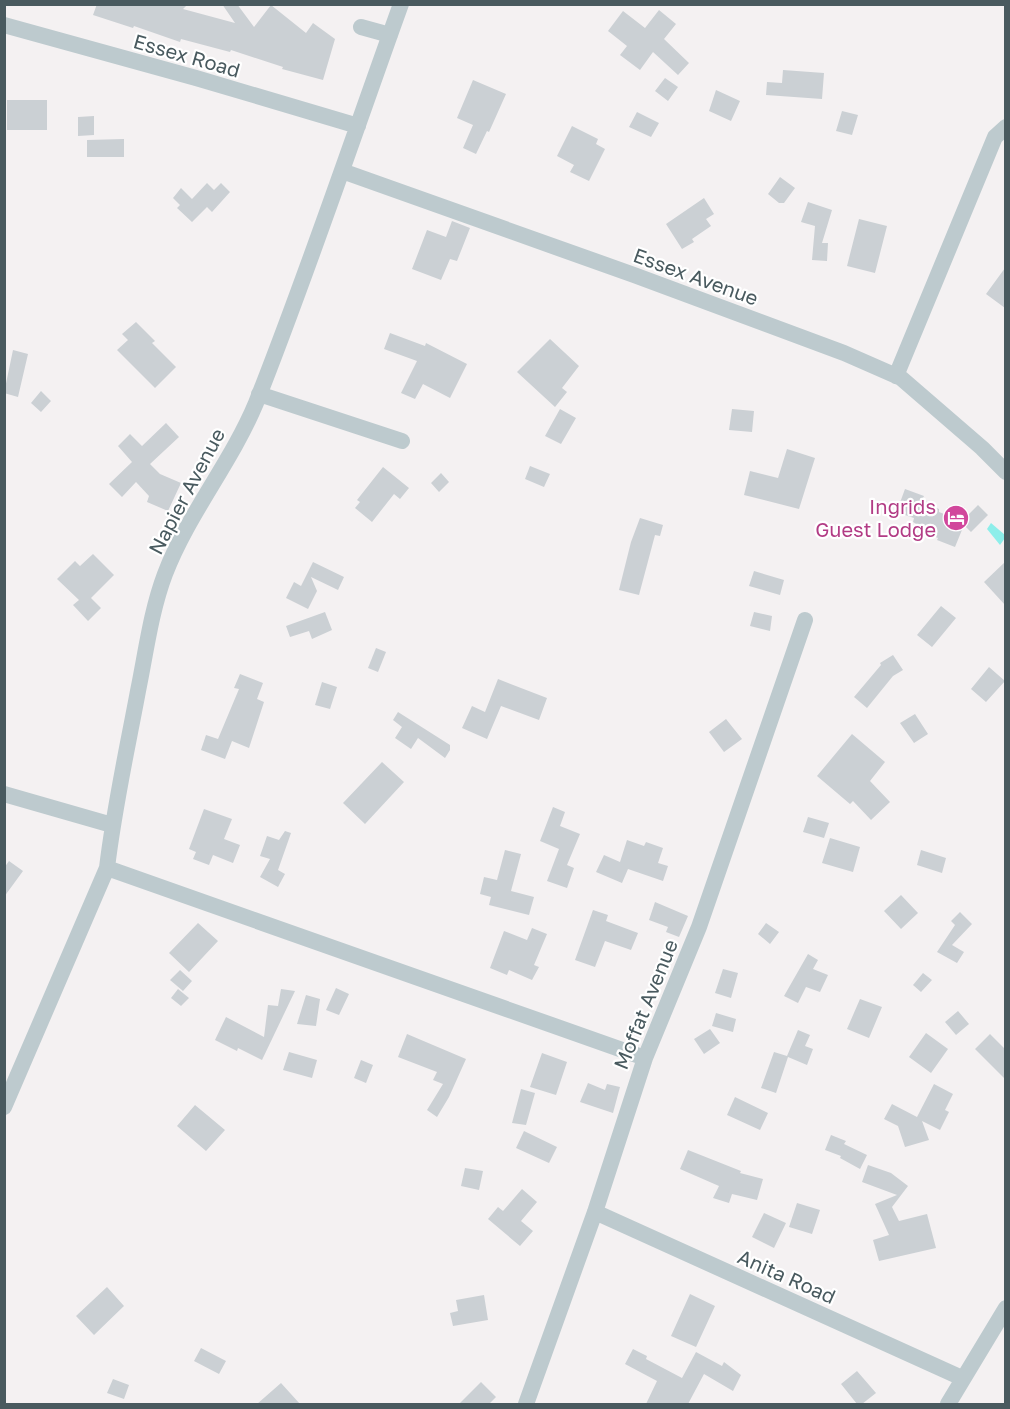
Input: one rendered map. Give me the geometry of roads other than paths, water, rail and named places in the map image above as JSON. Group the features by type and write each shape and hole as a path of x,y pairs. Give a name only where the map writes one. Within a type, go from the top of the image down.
{"street":[{"name":"Napier Avenue","path":"4,1107 107,868 112,825 159,592 175,550 225,465 259,394 401,4"},
{"name":"Essex Road","path":"4,25 358,126"},
{"path":"361,27 390,35"},
{"path":"896,376 995,137 1005,127"},
{"name":"Essex Avenue","path":"342,171 646,279 844,353 896,376 938,409 1005,472"},
{"path":"259,394 402,441"},
{"name":"Moffat Avenue","path":"526,1404 595,1212 645,1058 699,927 804,620"},
{"path":"4,794 112,825"},
{"path":"107,868 645,1058"},
{"name":"Anita Road","path":"595,1212 962,1378"},
{"path":"948,1404 1005,1308"}],"water":[{"path":"991,523 1005,535 1000,545 987,529"}],"place":[{"name":"Ingrids Guest Lodge","path":"956,518"}]}
